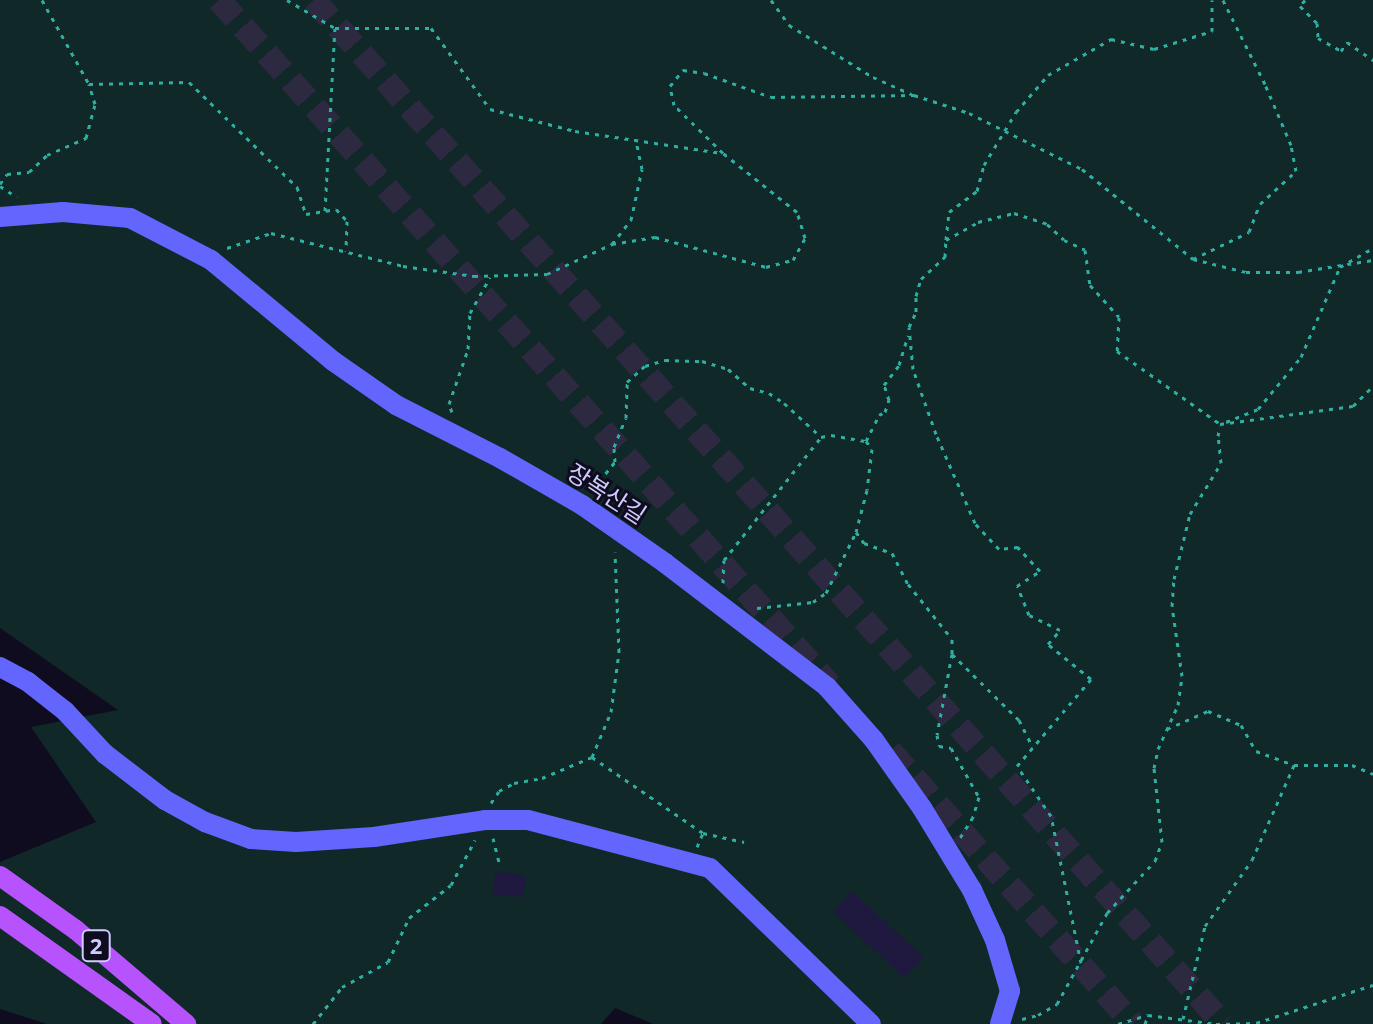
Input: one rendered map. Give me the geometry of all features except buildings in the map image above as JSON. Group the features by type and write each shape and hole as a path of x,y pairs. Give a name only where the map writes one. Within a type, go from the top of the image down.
{"main road":[{"name":"2","path":"0,876 76,930 186,1024"},
{"name":"2","path":"0,916 152,1024"}],"street":[{"name":"장복산길","path":"0,217 63,212 130,218 211,260 333,361 396,405 585,507 827,687 874,740 951,852 995,940 1010,991 1007,1023"},
{"path":"0,667 28,682 65,711 105,754 165,800 205,822 251,839 296,842 374,837 487,820 528,820 710,868 871,1024"}],"path":[{"path":"0,184 7,174 29,172 47,155 86,138 95,104 89,84 42,0"},
{"path":"287,0 335,28 431,28 490,109 575,131 723,153"},
{"path":"771,0 789,25 873,77 914,95 969,113 1082,169 1193,259 1246,272 1298,272 1373,260"},
{"path":"866,441 879,415 885,412 889,400 884,385 907,347 921,279 945,257 949,212 977,191 984,165 1005,130 1048,75 1111,39 1154,49 1212,31 1212,0"},
{"path":"1193,259 1249,232 1260,204 1296,171 1291,145 1265,84 1223,0"},
{"path":"1305,0 1300,6 1317,23 1318,38 1341,51 1347,42 1373,60"},
{"path":"325,211 335,28"},
{"path":"211,260 233,243 271,233 434,271 491,275 547,274 612,244 655,237 766,267 793,260 805,238 797,212 723,153 674,105 671,81 683,70 704,73 771,97 914,95"},
{"path":"89,84 189,82 297,187 306,214 336,209 347,221 346,251"},
{"path":"612,244 631,220 642,169 636,140"},
{"path":"946,240 978,222 1014,213 1047,224 1064,240 1085,250 1090,285 1119,317 1117,351 1220,424 1353,406 1373,386"},
{"path":"1220,424 1258,409 1301,357 1340,267 1373,248"},
{"path":"462,439 449,404 468,349 470,313 491,275"},
{"path":"909,327 913,369 936,434 975,523 999,549 1018,547 1040,571 1017,586 1029,615 1060,630 1048,644 1091,679 1017,766 1051,816 1081,963"},
{"path":"585,507 594,486 615,462 614,447 626,418 627,382 645,366 665,360 702,361 728,369 750,388 769,393 784,403 821,437"},
{"path":"1007,1023 1038,1015 1057,1004 1107,913 1155,861 1162,842 1154,768 1178,705 1182,676 1172,606 1174,579 1190,514 1221,463 1220,424"},
{"path":"721,609 724,560 821,437 831,435 866,441 872,449 867,490 856,532 826,593 813,602 756,608 755,633"},
{"path":"856,532 864,543 892,553 908,584 952,639 937,735 939,746 951,748 979,797 973,817 951,852"},
{"path":"313,1024 342,987 388,962 409,918 451,885 487,820 492,799 499,791 514,783 542,778 592,757 611,712 619,652 615,551 623,533"},
{"path":"952,654 1019,720 1033,747"},
{"path":"1167,729 1208,711 1241,725 1256,751 1294,765 1352,765 1373,774"},
{"path":"592,757 703,833 744,842"},
{"path":"1183,1019 1205,926 1252,860 1294,765"},
{"path":"487,820 500,867"},
{"path":"1118,1024 1148,1015 1199,1023 1256,1023 1373,985"},
{"path":"1145,1024 1148,1015"}],"green space":[{"path":"0,0 1373,0 1373,1024 653,1024 615,1008 601,1024 47,1024 0,1009 0,862 96,822 31,727 118,710 0,628"}],"tunnel":[{"path":"219,0 830,685"},
{"path":"314,0 1223,1024"},
{"path":"890,751 1133,1024"}]}
